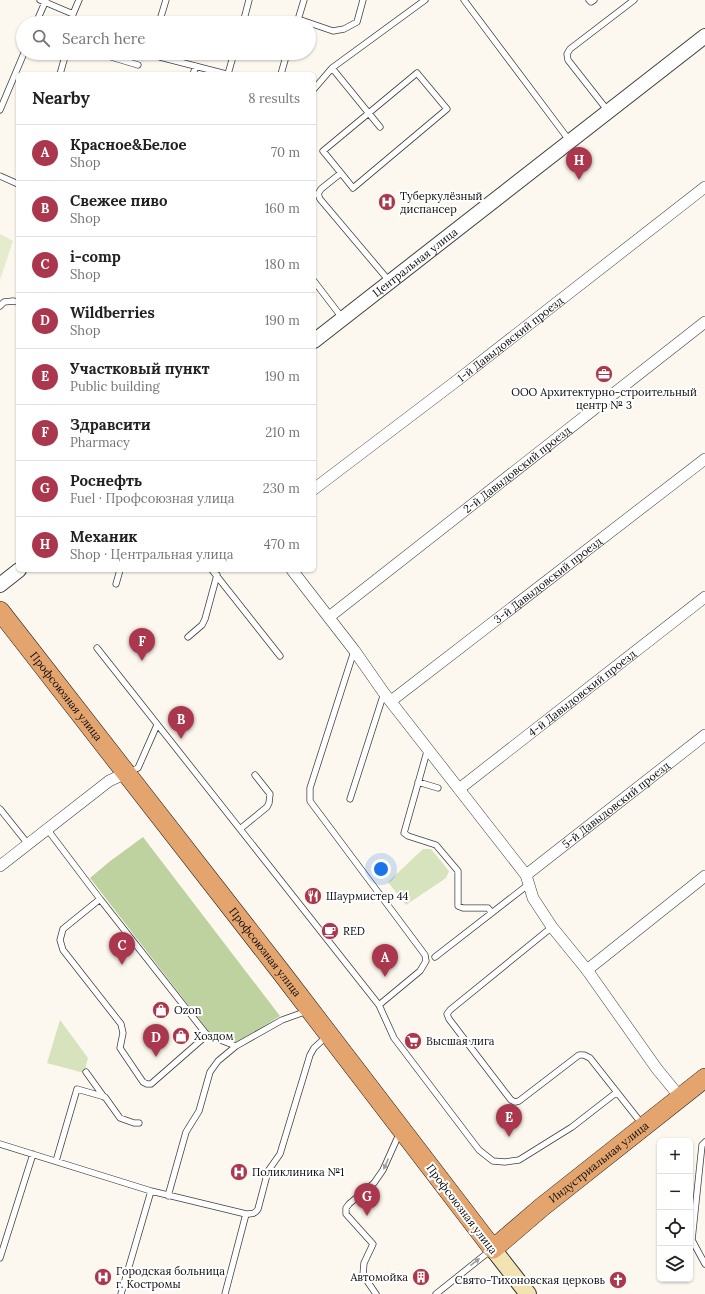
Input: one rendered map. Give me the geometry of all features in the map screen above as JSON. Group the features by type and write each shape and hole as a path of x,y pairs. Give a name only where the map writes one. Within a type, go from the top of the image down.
{"highway":[{"name":"Профсоюзная улица","path":"0,611 329,1034 492,1249"},
{"name":"Индустриальная улица","path":"492,1249 542,1207 705,1078"}],"main road":[{"name":"Профсоюзная улица","path":"492,1249 528,1294"}],"street":[{"name":"Центральная улица","path":"316,340 705,36"},
{"name":"1-й Давыдовский проезд","path":"316,487 466,374 705,187"},
{"name":"2-й Давыдовский проезд","path":"329,617 705,322"},
{"name":"3-й Давыдовский проезд","path":"388,697 705,459"},
{"path":"0,585 16,572"},
{"path":"294,572 529,880 534,898 552,927 587,970 657,1069 680,1097"},
{"name":"4-й Давыдовский проезд","path":"459,789 705,597"},
{"name":"5-й Давыдовский проезд","path":"529,880 705,735"},
{"path":"0,866 109,781 126,773"},
{"path":"587,970 705,876"}],"lane":[{"path":"39,16 44,1 73,14 79,0"},
{"path":"161,16 166,0"},
{"path":"245,16 250,0"},
{"path":"299,16 304,0"},
{"path":"316,26 333,31 344,29 357,22 363,0"},
{"path":"316,87 332,68 425,0"},
{"path":"464,0 570,141"},
{"path":"589,0 591,2 594,0"},
{"path":"609,112 568,60 566,54 570,49 634,0"},
{"path":"0,110 21,60"},
{"path":"61,72 64,60"},
{"path":"121,60 138,65"},
{"path":"172,60 219,72"},
{"path":"228,72 232,60"},
{"path":"282,72 285,60"},
{"path":"194,72 196,66"},
{"path":"332,68 380,127"},
{"path":"417,73 447,109 353,188 341,173 322,151 417,73"},
{"path":"341,173 321,189 318,194 320,199 390,282"},
{"path":"0,176 16,183"},
{"path":"316,284 343,319"},
{"path":"0,306 4,302 16,302"},
{"path":"116,584 119,572"},
{"path":"214,572 280,656"},
{"path":"188,637 202,625 205,619 217,575"},
{"path":"97,648 379,1004 394,1038 479,1150 493,1161 505,1162 519,1160 572,1127 617,1092"},
{"path":"354,650 310,788 310,801 425,955 426,961 420,970 379,1004"},
{"path":"350,799 388,697"},
{"path":"126,773 138,768 157,725"},
{"path":"428,748 404,833 408,836 436,845 458,871 458,906 463,908 488,908 492,913"},
{"path":"240,828 267,807 269,803 270,794 255,775"},
{"path":"418,782 438,788"},
{"path":"0,809 28,844"},
{"path":"47,829 100,899 208,1035 236,1046"},
{"path":"435,957 492,913 529,880"},
{"path":"100,899 63,929 60,940 63,950 121,1024 123,1033 120,1048 143,1082 151,1084 208,1035"},
{"path":"552,927 447,1014 511,1100 515,1102 519,1101 579,1055 584,1055 590,1058 644,1126"},
{"path":"168,1196 186,1132 199,1111 210,1072 218,1061 236,1046 282,1020 310,1010"},
{"path":"0,1144 168,1196 246,1214 256,1213 268,1171 280,1154 310,1055 314,1048 329,1034"},
{"path":"86,1072 120,1118 134,1123 139,1123"},
{"path":"56,1161 77,1089 105,1097"},
{"path":"376,1294 362,1275 364,1263 373,1244 346,1214 346,1208 374,1183 383,1170 401,1128"},
{"path":"705,1142 702,1145 692,1240 705,1264"},
{"path":"0,1258 33,1154"},
{"path":"121,1294 151,1191"},
{"path":"225,1294 246,1214"},
{"path":"436,1294 492,1249"}],"green space":[{"path":"0,234 13,241 0,280"},
{"path":"143,837 280,1016 236,1043 210,1033 90,878"},
{"path":"423,849 431,849 449,871 446,878 406,905 388,882"},
{"path":"60,1020 88,1058 84,1073 47,1063"}],"place":[{"name":"Механик","path":"579,180"},
{"name":"Туберкулёзный диспансер","path":"387,202"},
{"name":"ООО Архитектурно-строительный центр № 3","path":"604,374"},
{"name":"Здравсити","path":"142,661"},
{"name":"Свежее пиво","path":"181,739"},
{"name":"Шаурмистер 44","path":"313,896"},
{"name":"RED","path":"330,931"},
{"name":"i-comp","path":"122,965"},
{"name":"Красное&Белое","path":"385,977"},
{"name":"Ozon","path":"161,1010"},
{"name":"Хоздом","path":"181,1036"},
{"name":"Высшая лига","path":"413,1041"},
{"name":"Wildberries","path":"156,1057"},
{"name":"Участковый пункт","path":"509,1137"},
{"name":"Поликлиника №1","path":"239,1172"},
{"name":"Роснефть","path":"367,1216"},
{"name":"Городская больница г. Костромы","path":"103,1277"},
{"name":"Автомойка","path":"421,1277"},
{"name":"Свято-Тихоновская церковь","path":"618,1280"}]}
